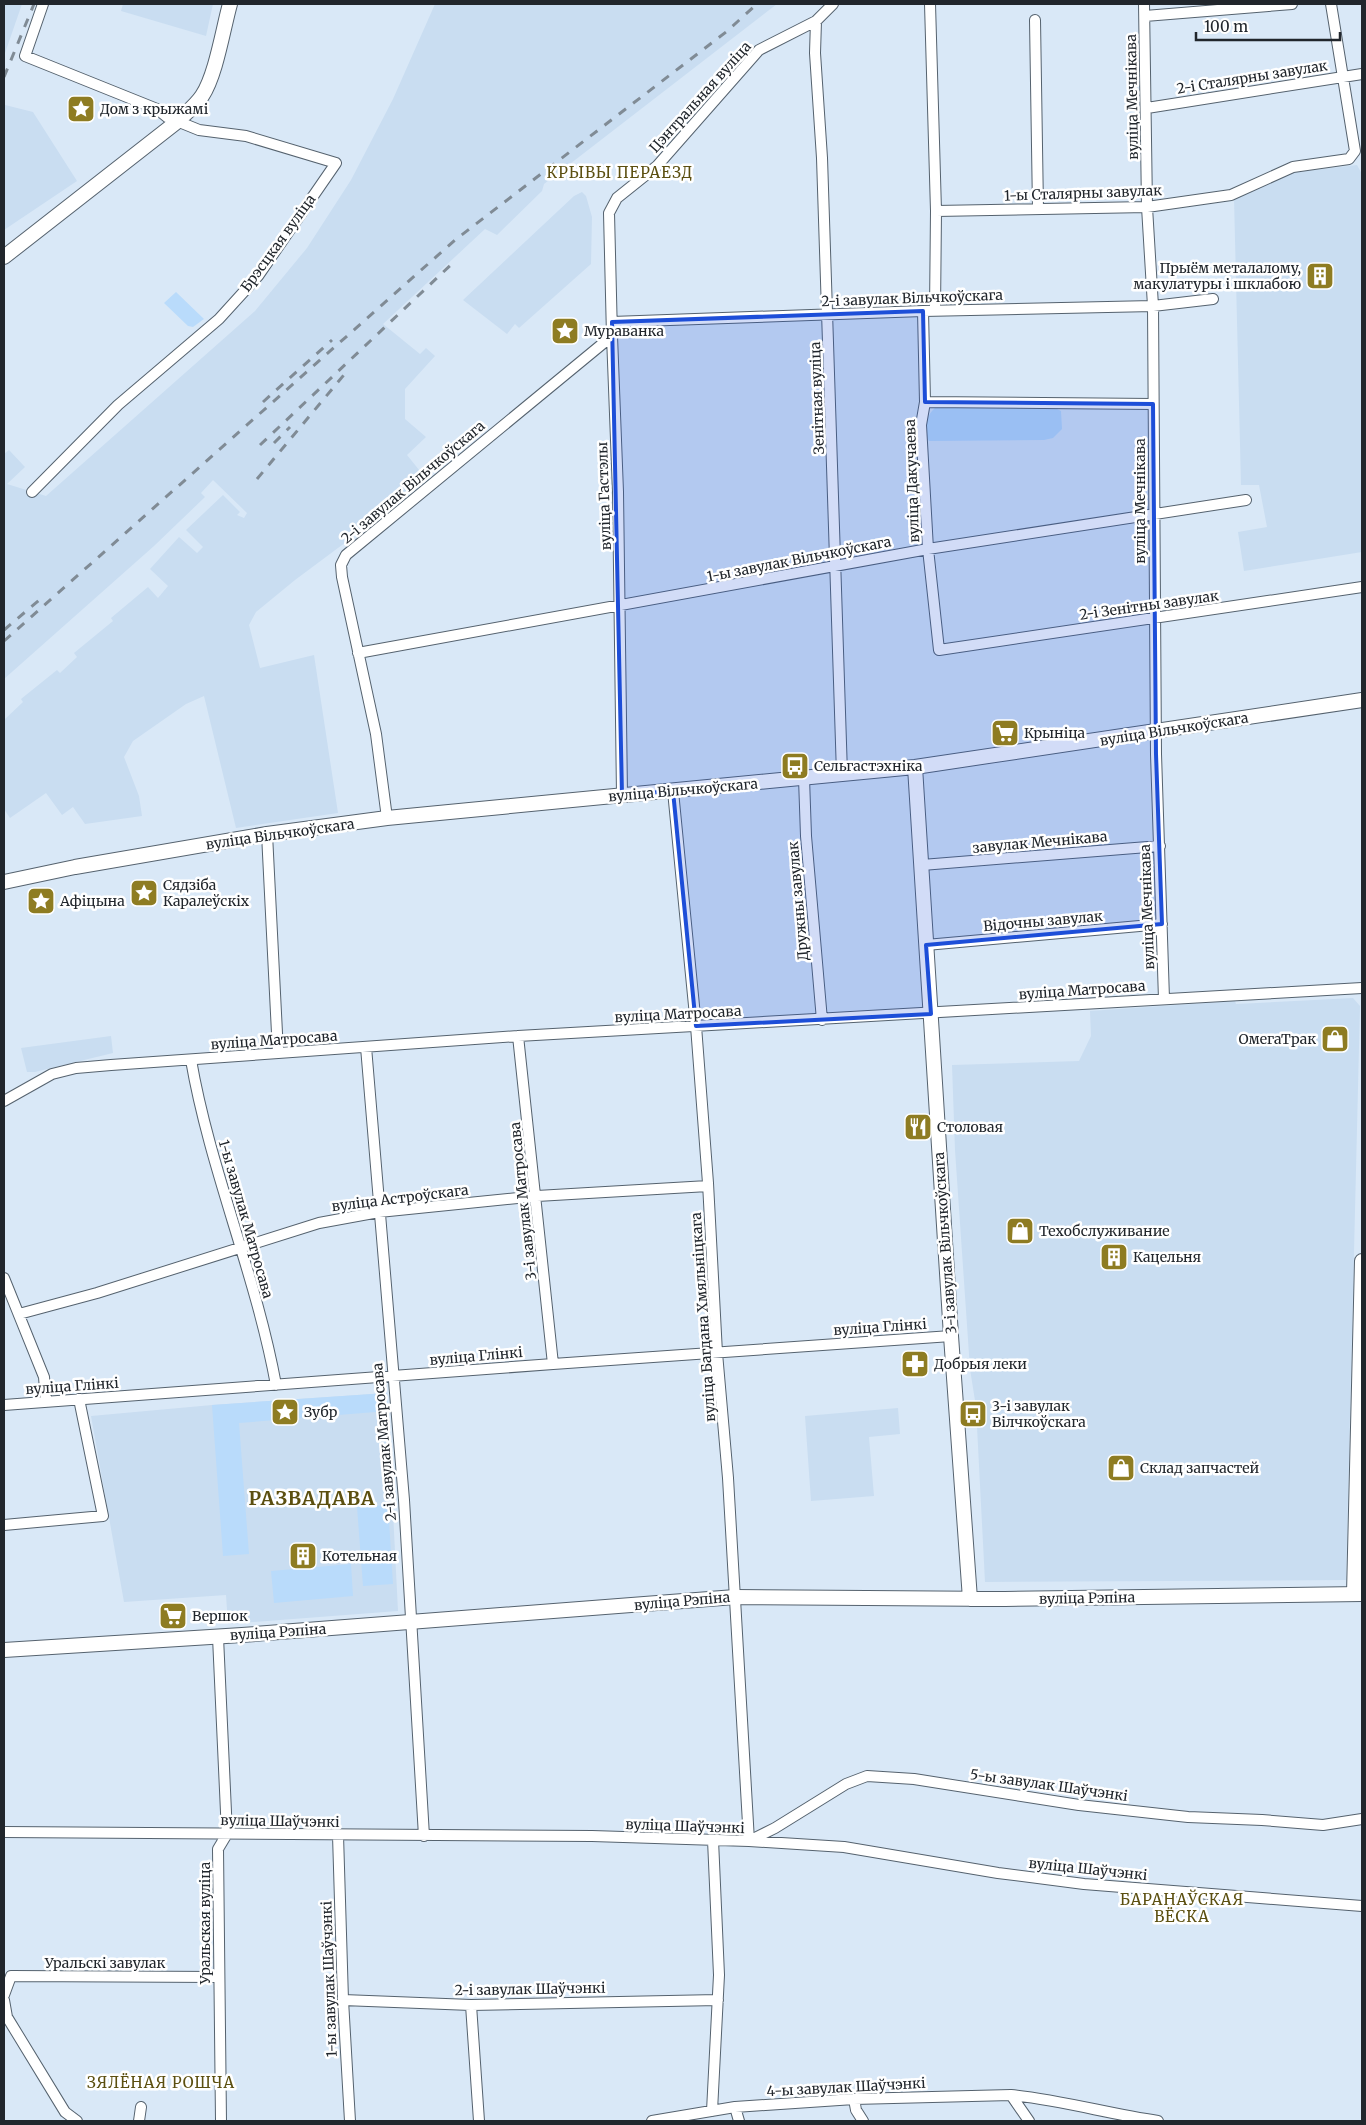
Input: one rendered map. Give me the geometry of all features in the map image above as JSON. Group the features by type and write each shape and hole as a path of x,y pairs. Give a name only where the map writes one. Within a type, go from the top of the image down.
{"street":[{"path":"43,4 25,56 157,110 178,121"},
{"path":"4,257 178,121 203,95 210,78 230,4"},
{"name":"Цэнтральная вуліца","path":"617,198 657,166 759,50 816,21 832,4"},
{"path":"930,4 936,211 934,311"},
{"name":"вуліца Мечнікава","path":"1144,4 1147,207 1153,306 1154,618 1164,999"},
{"path":"1145,16 1248,6 1292,4"},
{"name":"1-ы Сталярны завулак","path":"936,211 1147,207 1231,196 1293,167 1349,159 1355,151 1331,4"},
{"path":"1035,20 1038,210"},
{"name":"Зенітная вуліца","path":"816,21 815,53 822,158 842,774"},
{"name":"2-і Сталярны завулак","path":"1147,108 1362,74"},
{"name":"Брэсцкая вуліца","path":"32,492 118,405 219,319 258,276 336,163 246,136 199,130 178,121"},
{"name":"вуліца Гастэлы","path":"617,198 610,213 612,336 618,492 622,795"},
{"name":"2-і завулак Вільчкоўскага","path":"612,322 923,311 1153,306 1213,299"},
{"name":"вуліца Дакучаева","path":"923,311 925,402 921,426 928,549 939,650"},
{"name":"2-і завулак Вільчкоўскага","path":"387,818 376,734 342,577 342,565 346,555 612,336"},
{"path":"925,402 1153,404"},
{"name":"1-ы завулак Вільчкоўскага","path":"358,653 928,549 1246,500"},
{"name":"2-і Зенітны завулак","path":"939,650 1362,587"},
{"name":"вуліца Вільчкоўскага","path":"4,882 74,867 267,834 387,818 915,767 1362,700"},
{"name":"3-і завулак Вільчкоўскага","path":"915,767 951,1336 970,1599"},
{"name":"Дружны завулак","path":"804,778 806,836 822,1020"},
{"name":"вуліца Багдана Хмяльніцкага","path":"673,790 696,1026 708,1186 717,1353 728,1478 749,1842"},
{"path":"267,834 278,1054"},
{"name":"завулак Мечнікава","path":"922,865 1160,846"},
{"name":"Відочны завулак","path":"926,944 1162,924"},
{"name":"вуліца Матросава","path":"4,1101 43,1078 76,1068 518,1036 1362,988"},
{"name":"3-і завулак Матросава","path":"518,1036 537,1196 553,1364"},
{"name":"2-і завулак Матросава","path":"366,1047 392,1377 404,1500 424,1836"},
{"name":"1-ы завулак Матросава","path":"191,1060 197,1097 242,1249 276,1385"},
{"name":"вуліца Астроўскага","path":"19,1314 97,1293 320,1223 379,1212 537,1196 708,1186"},
{"path":"1358,1594 1362,1261"},
{"path":"4,1278 44,1377 46,1402"},
{"name":"вуліца Глінкі","path":"4,1406 951,1336"},
{"path":"4,1525 103,1516 79,1399"},
{"name":"вуліца Рэпіна","path":"4,1650 218,1637 735,1597 970,1599 1358,1594"},
{"name":"Уральская вуліца","path":"218,1637 227,1834 218,1849 221,2121"},
{"name":"5-ы завулак Шаўчэнкі","path":"749,1842 846,1784 866,1776 914,1779 1079,1805 1188,1817 1322,1825 1362,1819"},
{"name":"вуліца Шаўчэнкі","path":"4,1832 592,1836 844,1847 998,1873 1084,1884 1362,1906"},
{"name":"1-ы завулак Шаўчэнкі","path":"338,1835 343,2000 350,2121"},
{"path":"712,2111 719,1975 713,1840"},
{"name":"Уральскі завулак","path":"4,1994 11,1976 219,1977"},
{"path":"4,2000 7,2017 65,2112 77,2121"},
{"name":"2-і завулак Шаўчэнкі","path":"343,2000 471,2005 718,2000"},
{"path":"471,2005 479,2121"},
{"path":"1010,2095 1029,2121"},
{"name":"4-ы завулак Шаўчэнкі","path":"652,2121 735,2106 854,2099 1010,2095 1046,2098 1113,2114 1158,2121"},
{"path":"854,2099 856,2110 863,2121"},
{"path":"735,2106 739,2121"},
{"path":"139,2121 141,2107"}],"highlighted area":[{"path":"923,311 925,402 1153,404 1156,754 1162,924 926,945 931,1014 696,1026 673,791 622,795 612,322"}],"shaded area":[{"path":"4,4 22,4 4,56"},
{"path":"123,4 213,4 206,36 121,11"},
{"path":"435,4 777,4 544,184 542,191 497,235 485,229 383,324 420,354 426,348 435,356 405,389 405,419 426,437 407,455 428,481 295,580 256,612 249,625 260,668 314,655 338,813 236,828 204,696 186,704 133,741 124,757 139,796 142,816 85,824 73,807 62,815 46,793 10,818 4,809 4,720 23,702 21,699 57,670 60,673 77,657 74,653 113,621 111,618 148,587 158,598 168,586 150,569 179,537 197,553 203,547 186,530 223,495 240,512 237,515 244,518 247,513 213,480 201,493 205,497 154,546 4,679 4,454 9,450 25,467 7,484 46,496 255,311 307,248 351,180 393,99"},
{"path":"5,105 33,112 77,181 4,230"},
{"path":"1357,165 1362,174 1362,552 1244,571 1238,532 1267,527 1259,485 1241,485 1234,198 1289,173"},
{"path":"582,192 586,196 592,217 591,264 519,328 515,324 507,334 463,300 574,196"},
{"path":"176,292 204,319 193,327 188,326 164,303"},
{"path":"935,408 1055,408 1061,411 1062,429 1053,438 1044,440 929,441 925,428 929,415"},
{"path":"1353,998 1360,1006 1346,1580 985,1582 976,1407 970,1369 955,1150 952,1065 1079,1061 1091,1036 1090,1011 1235,1001 1236,1004"},
{"path":"111,1036 113,1053 35,1072 27,1072 21,1048"},
{"path":"387,1393 398,1611 228,1624 226,1595 124,1602 91,1416 212,1405"},
{"path":"387,1393 388,1411 239,1423 249,1554 223,1556 212,1405"},
{"path":"898,1408 900,1434 869,1437 874,1496 811,1501 805,1416"},
{"path":"388,1505 393,1584 363,1586 357,1507"},
{"path":"351,1564 353,1596 274,1603 271,1571"}],"railway":[{"path":"4,77 34,4"},
{"path":"4,641 455,240 726,32 757,4"},
{"path":"260,445 456,260"},
{"path":"263,402 332,340"},
{"path":"257,479 348,370"},
{"path":"274,443 290,427"},
{"path":"4,630 44,596"}],"place":[{"name":"Дом з крыжамі","path":"81,109"},
{"name":"Прыём металалому, макулатуры і шклабою","path":"1320,276"},
{"name":"Мураванка","path":"565,331"},
{"name":"Крыніца","path":"1005,733"},
{"name":"Сельгастэхніка","path":"795,766"},
{"name":"Сядзіба Каралеўскіх","path":"144,893"},
{"name":"Афіцына","path":"41,901"},
{"name":"ОмегаТрак","path":"1335,1039"},
{"name":"Столовая","path":"918,1127"},
{"name":"Техобслуживание","path":"1020,1231"},
{"name":"Кацельня","path":"1114,1257"},
{"name":"Добрыя леки","path":"915,1364"},
{"name":"Зубр","path":"285,1412"},
{"name":"3-і завулак Вілчкоўскага","path":"973,1414"},
{"name":"Склад запчастей","path":"1121,1468"},
{"name":"Котельная","path":"303,1556"},
{"name":"Вершок","path":"173,1616"}],"district":[{"name":"КРЫВЫ ПЕРАЕЗД","path":"620,173"},
{"name":"РАЗВАДАВА","path":"312,1498"},
{"name":"БАРАНАЎСКАЯ ВЁСКА","path":"1182,1908"},
{"name":"ЗЯЛЁНАЯ РОШЧА","path":"161,2083"}]}
